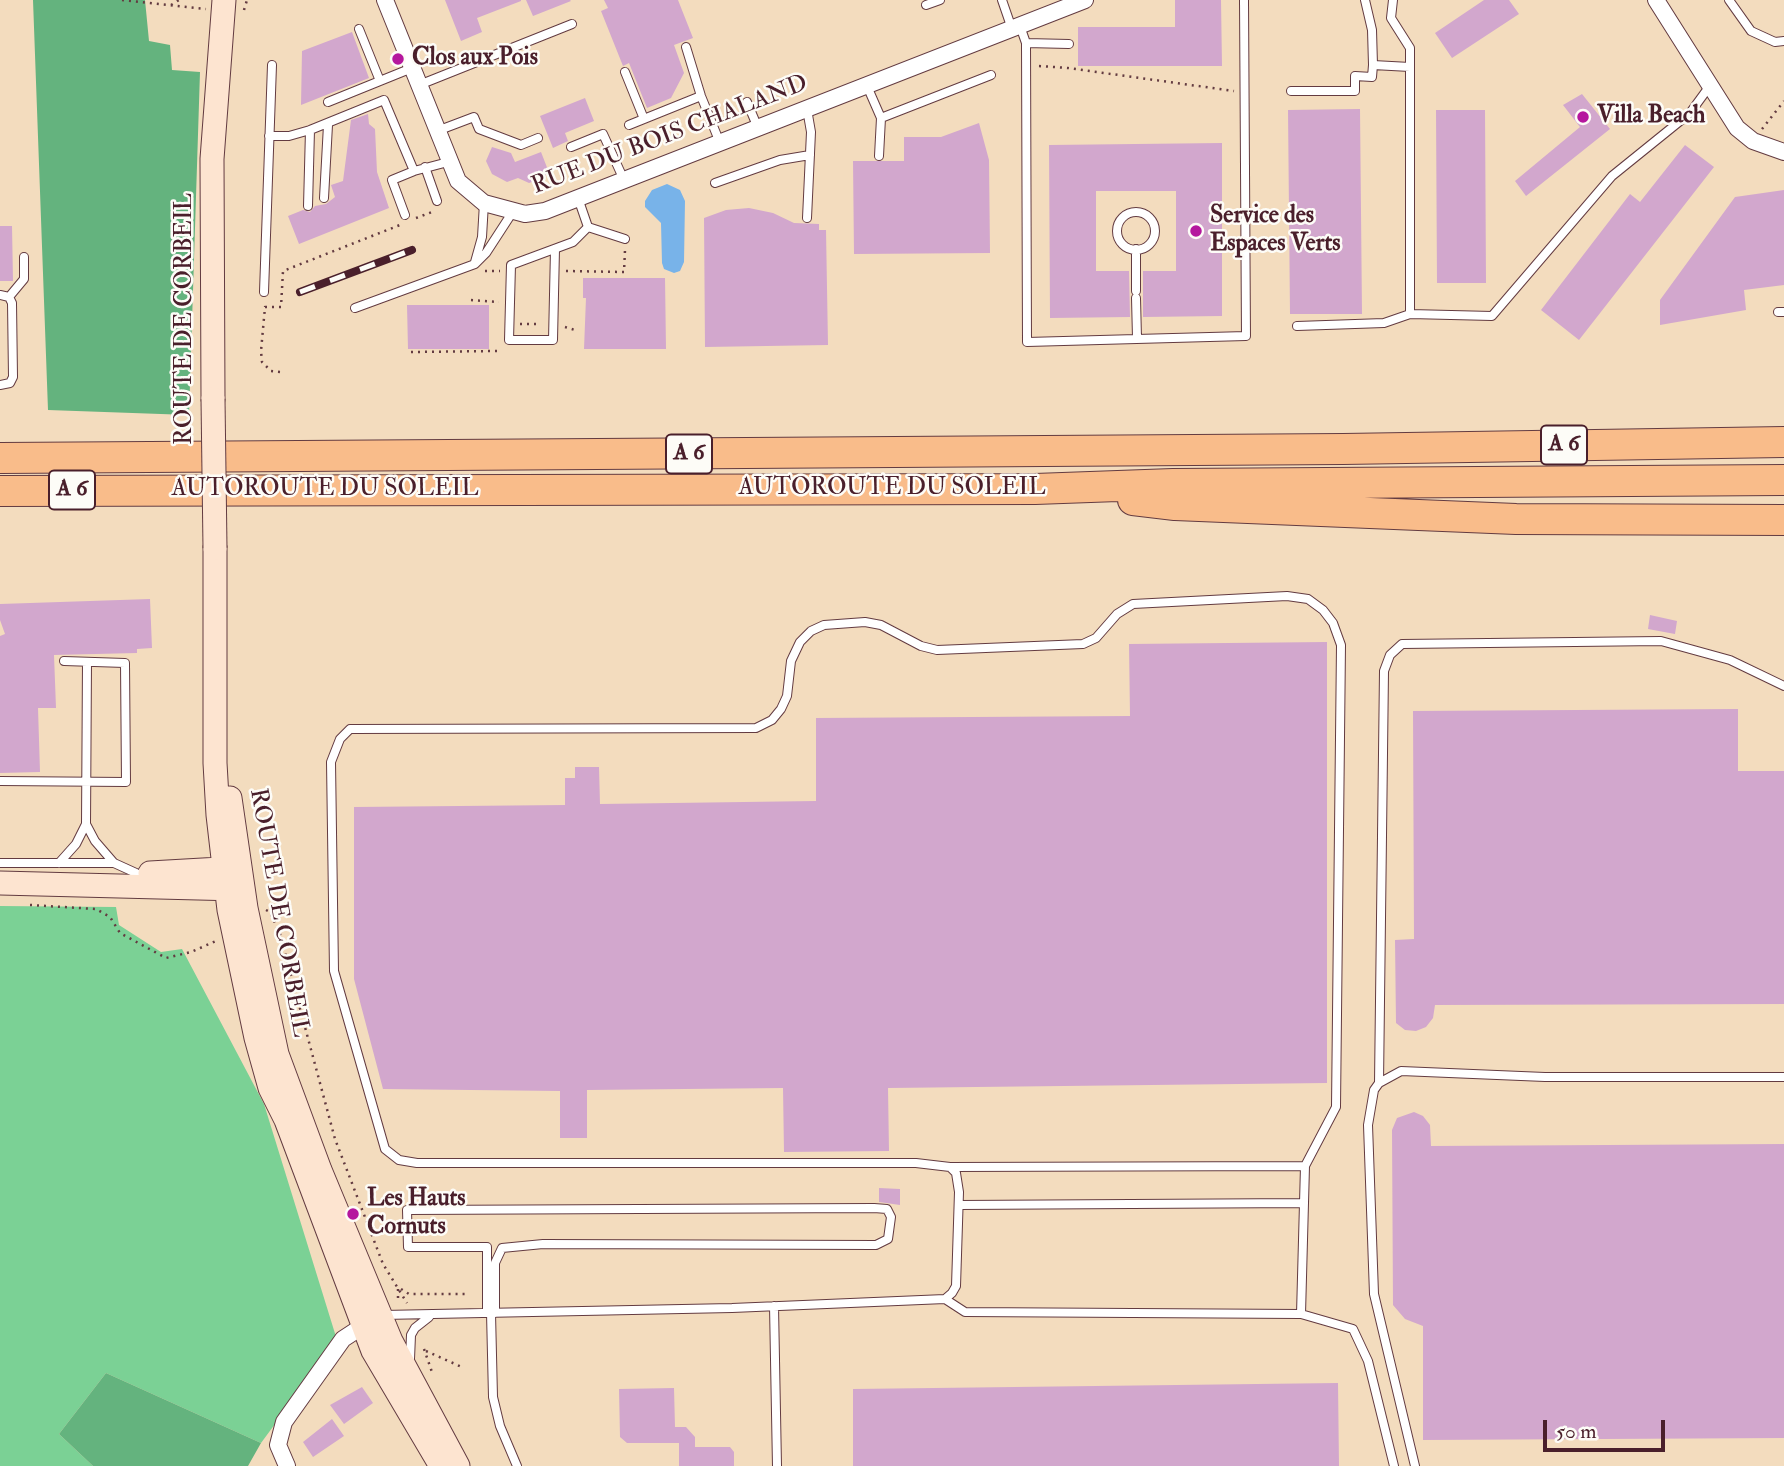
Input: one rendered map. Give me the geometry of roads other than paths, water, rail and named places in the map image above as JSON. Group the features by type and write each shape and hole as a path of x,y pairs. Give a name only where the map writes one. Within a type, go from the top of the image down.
{"highway":[{"name":"AUTOROUTE DU SOLEIL","path":"0,458 1329,449 1784,442"},
{"name":"AUTOROUTE DU SOLEIL","path":"0,491 1035,489 1186,484 1784,480"},
{"path":"1035,489 1175,505 1357,514 1516,519 1784,520"}],"street":[{"name":"RUE DU BOIS CHALAND","path":"385,0 448,162 458,181 484,204 512,213 545,211 1085,0"},
{"path":"1656,0 1709,88 1737,128 1753,141 1784,152"},
{"name":"ROUTE DE CORBEIL","path":"226,7 212,159 215,709 236,885 277,1054 372,1320 424,1401 458,1466"},
{"path":"0,872 135,873 236,885"},
{"path":"0,883 236,885"},
{"path":"287,1466 278,1445 284,1422 343,1339 372,1320"},
{"name":"ROUTE DE CORBEIL","path":"372,1320 373,1351 441,1466"}],"lane":[{"path":"926,5 940,0"},
{"path":"1002,0 1026,43 1027,342 1246,337 1244,0"},
{"path":"1290,91 1355,90 1355,76 1372,77 1372,30 1365,0"},
{"path":"1393,0 1391,18 1410,48 1410,314"},
{"path":"1729,0 1751,31 1775,42 1784,41"},
{"path":"419,85 572,24"},
{"path":"359,29 380,81"},
{"path":"1026,43 1069,44"},
{"path":"686,47 701,96 720,143"},
{"path":"264,292 272,65"},
{"path":"1373,65 1410,67"},
{"path":"328,103 412,68"},
{"path":"625,72 644,119"},
{"path":"881,118 991,75"},
{"path":"867,86 881,118 880,156"},
{"path":"1297,326 1384,323 1410,314 1492,316 1612,176 1690,113 1709,88"},
{"path":"629,125 701,96"},
{"path":"269,136 289,136 328,125 384,100 414,171"},
{"path":"747,102 758,128"},
{"path":"807,109 811,132 807,218"},
{"path":"437,131 474,117 479,129 521,145 538,138"},
{"path":"324,198 328,125"},
{"path":"307,206 310,130"},
{"path":"571,147 603,134 624,180"},
{"path":"715,183 780,160 810,155"},
{"path":"405,215 392,180 425,167 448,162"},
{"path":"425,167 437,206"},
{"path":"578,198 588,227"},
{"path":"475,264 482,237 484,204"},
{"path":"1137,212 1149,216 1155,234 1148,245 1136,249 1125,246 1117,230 1125,215 1137,212"},
{"path":"355,307 475,264 486,253 512,213"},
{"path":"588,227 625,239"},
{"path":"555,248 553,341 509,340 511,265 555,248 573,242 588,227"},
{"path":"1136,249 1137,338"},
{"path":"0,385 10,383 13,377 5,296 24,279 24,257"},
{"path":"1301,1314 1305,1166 1336,1107 1341,645 1333,623 1308,599 1287,596 1133,604 1118,614 1096,638 1083,644 937,650 921,646 881,625 864,622 824,625 811,631 800,642 792,661 787,696 781,709 772,720 756,728 350,729 340,739 331,762 334,971 385,1149 399,1160 418,1163 915,1163 950,1167 1305,1166"},
{"path":"1379,1083 1384,671 1390,655 1402,644 1661,641 1730,660 1784,686"},
{"path":"0,781 126,782 125,663 64,662"},
{"path":"59,863 76,844 86,824 87,662"},
{"path":"86,824 95,841 114,863 135,873"},
{"path":"0,863 114,863"},
{"path":"1415,1466 1374,1294 1368,1125 1374,1090 1379,1083 1401,1071 1545,1077 1784,1077"},
{"path":"945,1299 956,1286 959,1205 956,1173 950,1167"},
{"path":"959,1205 1304,1203"},
{"path":"491,1313 495,1263 502,1248 543,1244 876,1245 888,1239 891,1217 887,1209 874,1208 407,1210 408,1247 487,1247 493,1397 500,1426 517,1466"},
{"path":"372,1320 491,1313 945,1299 965,1312 1301,1314 1353,1329 1367,1361 1394,1466"},
{"path":"774,1306 777,1466"},
{"path":"424,1401 411,1362 409,1342 415,1328 431,1316"}],"water":[{"path":"667,184 680,190 685,201 684,262 680,271 674,273 664,269 662,263 661,223 645,207 645,201 652,190"}],"railway":[{"path":"300,292 412,250"}],"place":[{"name":"Clos aux Pois","path":"398,59"},
{"name":"Villa Beach","path":"1583,117"},
{"name":"Service des Espaces Verts","path":"1196,231"},
{"name":"Les Hauts Cornuts","path":"353,1214"}]}
